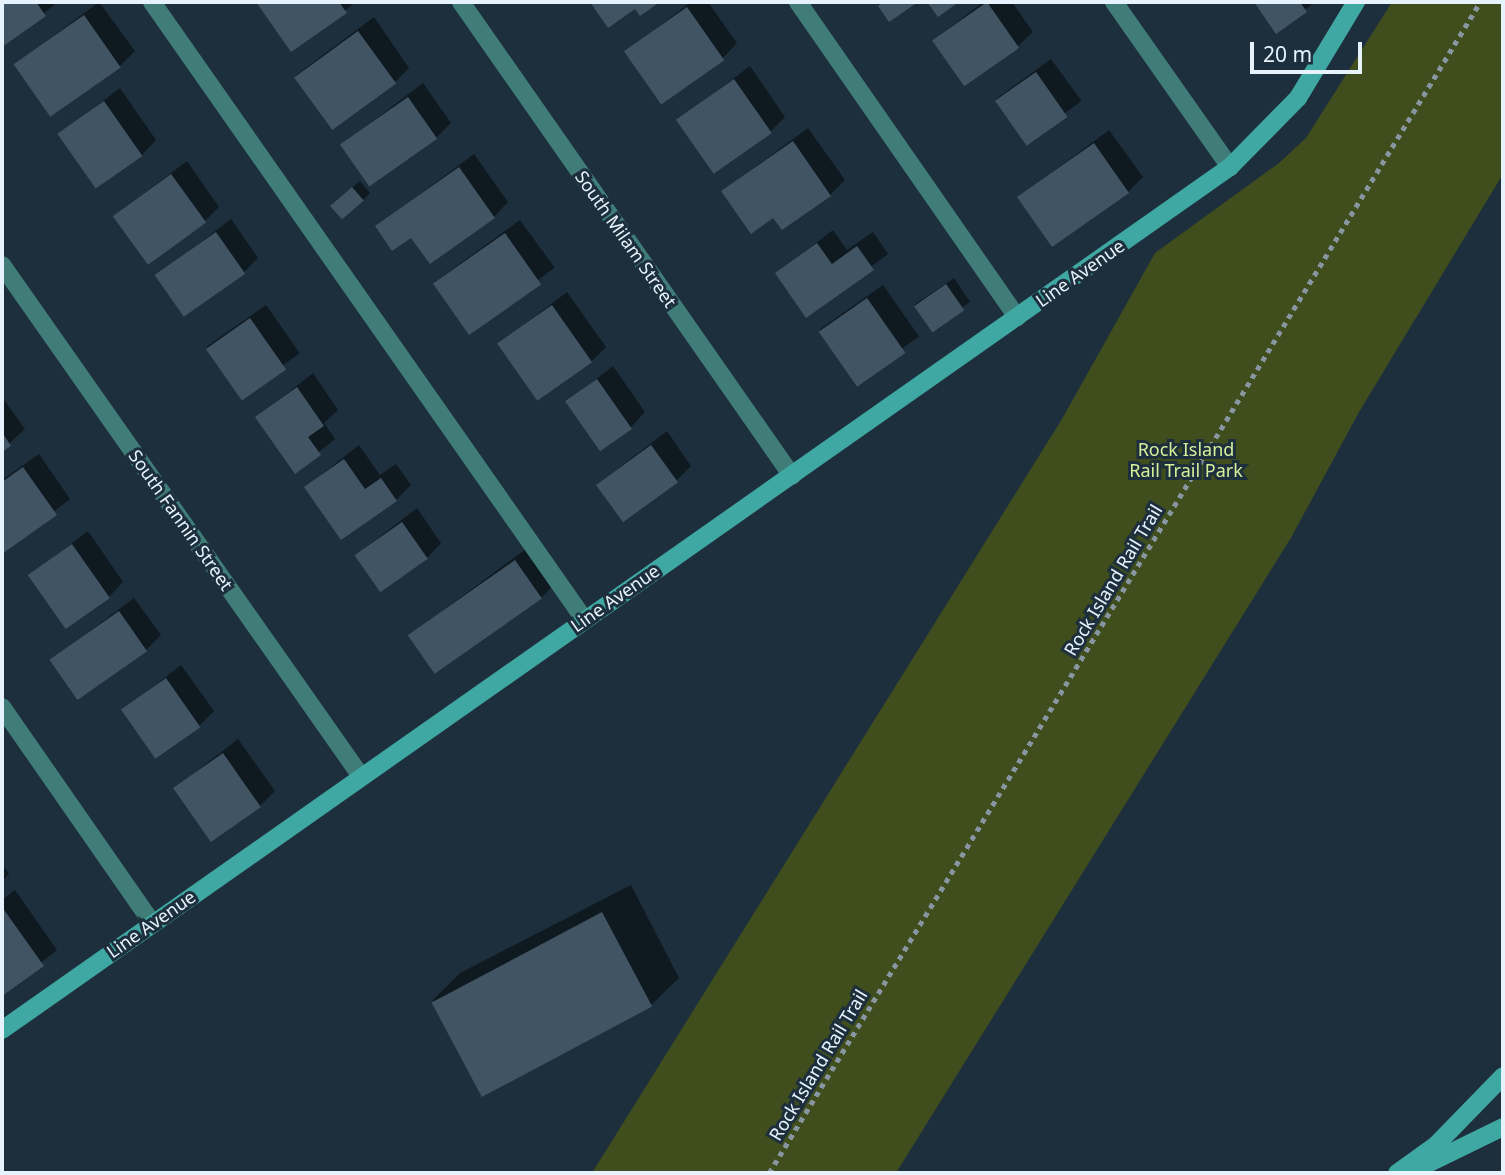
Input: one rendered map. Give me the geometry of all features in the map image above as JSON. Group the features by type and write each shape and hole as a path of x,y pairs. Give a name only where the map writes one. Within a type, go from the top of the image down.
{"street":[{"path":"152,2 584,619"},
{"name":"South Milam Street","path":"461,2 792,476"},
{"path":"798,2 1017,317"},
{"path":"1114,2 1230,167"},
{"name":"Line Avenue","path":"2,1030 360,775 792,476 1230,167 1298,97 1356,2"},
{"name":"South Fannin Street","path":"2,265 360,775"},
{"path":"2,707 152,923"},
{"path":"1397,1173 1436,1145 1503,1076"},
{"path":"1409,1173 1503,1127"}],"path":[{"name":"Rock Island Rail Trail","path":"769,1173 1480,2"}],"green space":[{"name":"Rock Island Rail Trail Park","path":"1392,2 1503,2 1503,174 1359,412 1292,536 896,1173 592,1173 1062,419 1155,253 1279,163 1306,138"}],"building":[{"path":"2,2 36,2 46,16 2,47"},
{"path":"256,2 339,2 347,13 291,52"},
{"path":"590,2 660,2 640,16 635,9 608,28"},
{"path":"883,2 918,2 889,22 878,6"},
{"path":"927,2 959,2 938,17"},
{"path":"987,2 1019,48 964,86 932,40"},
{"path":"1254,2 1300,2 1307,12 1276,34"},
{"path":"687,7 724,60 661,104 624,51"},
{"path":"84,15 121,67 50,117 14,64"},
{"path":"358,31 396,84 332,130 294,77"},
{"path":"1036,72 1068,117 1027,146 995,101"},
{"path":"734,79 772,133 714,174 676,120"},
{"path":"408,97 437,139 369,186 340,145"},
{"path":"104,101 142,156 96,189 57,134"},
{"path":"793,141 831,196 782,230 773,218 751,234 721,191"},
{"path":"1094,143 1129,193 1052,247 1017,197"},
{"path":"459,167 495,218 430,264 411,238 392,251 375,226"},
{"path":"171,174 206,223 148,265 113,216"},
{"path":"352,187 364,201 342,220 330,206"},
{"path":"216,232 245,274 184,317 155,275"},
{"path":"505,233 541,285 469,335 433,283"},
{"path":"817,243 832,264 857,246 874,270 806,318 775,273"},
{"path":"946,284 964,310 932,333 914,306"},
{"path":"867,298 905,353 857,387 819,332"},
{"path":"552,305 592,362 537,401 497,343"},
{"path":"250,318 286,370 242,401 206,349"},
{"path":"597,379 632,429 600,451 565,401"},
{"path":"297,387 324,426 308,437 321,455 295,474 255,417"},
{"path":"2,432 11,446 2,452"},
{"path":"651,445 678,482 623,522 596,485"},
{"path":"344,459 365,489 381,478 397,501 341,540 304,487"},
{"path":"23,467 57,515 2,554 2,482"},
{"path":"402,522 428,559 380,592 354,555"},
{"path":"72,544 110,598 66,629 28,575"},
{"path":"515,560 542,599 435,674 408,635"},
{"path":"119,611 147,651 77,700 49,660"},
{"path":"166,678 200,727 155,759 121,710"},
{"path":"223,753 261,807 211,842 173,788"},
{"path":"2,907 44,966 2,996"},
{"path":"602,912 652,1006 482,1097 432,1003"}]}
